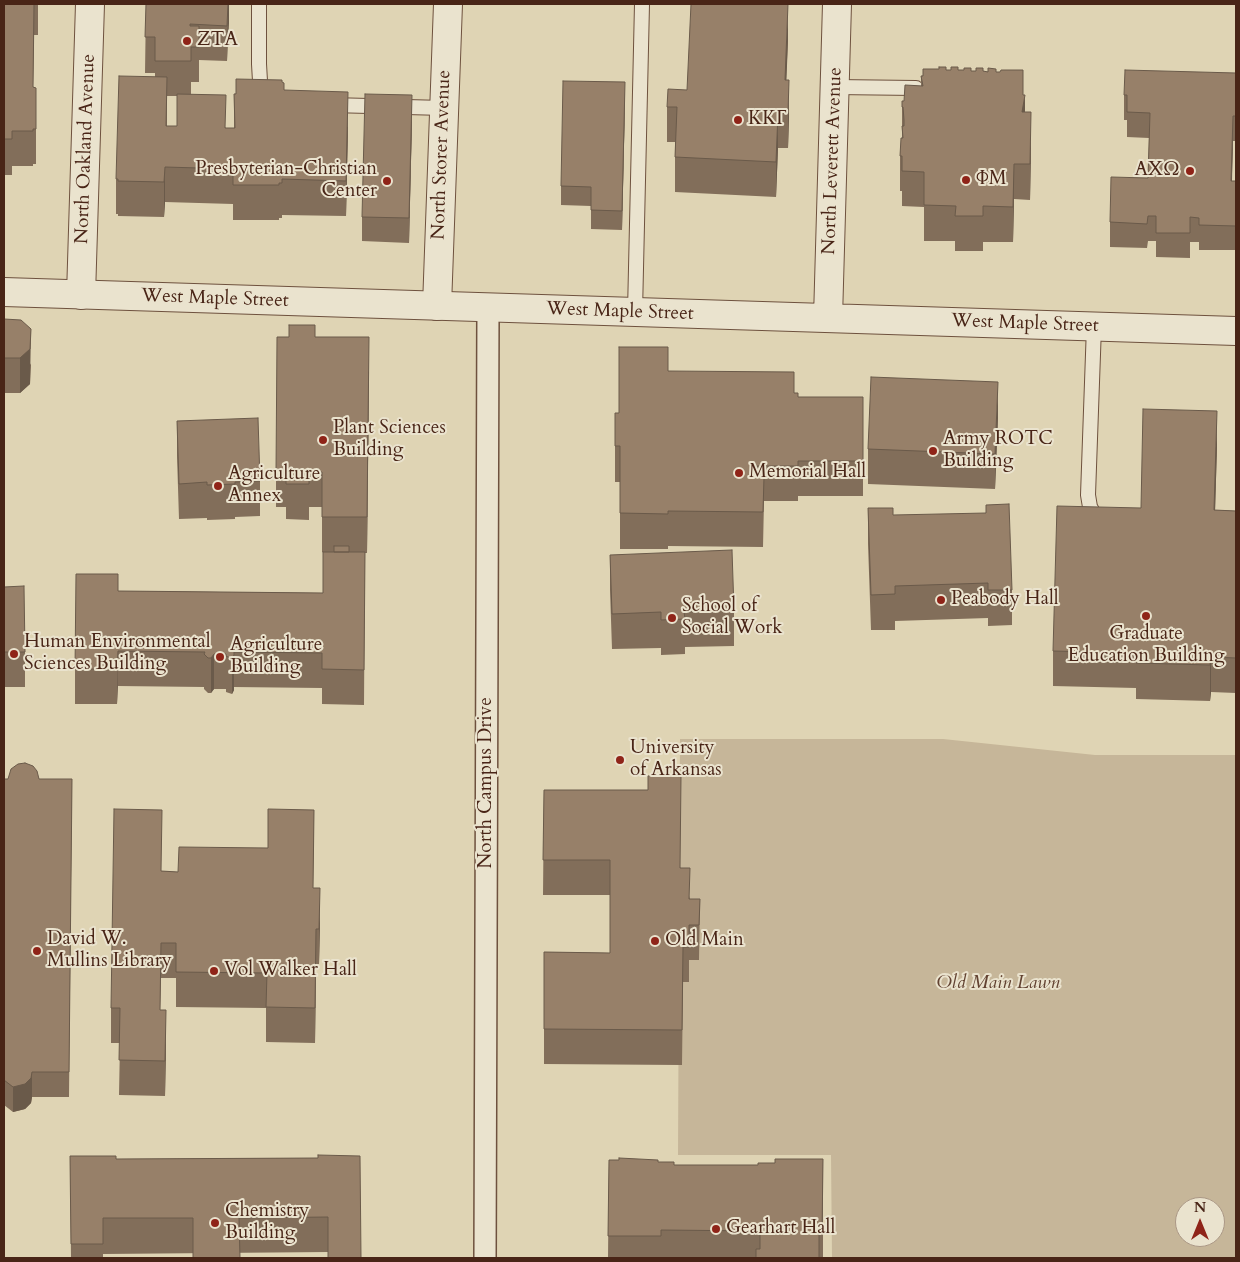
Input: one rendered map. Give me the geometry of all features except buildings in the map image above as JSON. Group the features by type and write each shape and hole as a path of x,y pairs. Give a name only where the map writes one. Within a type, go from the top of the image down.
{"street":[{"name":"North Oakland Avenue","path":"81,295 90,4"},
{"name":"North Storer Avenue","path":"437,306 448,4"},
{"name":"North Leverett Avenue","path":"828,318 837,4"},
{"name":"West Maple Street","path":"4,292 1236,331"},
{"name":"North Campus Drive","path":"485,1258 488,308"}],"lane":[{"path":"259,4 259,64 262,103 271,103"},
{"path":"635,312 642,4"},
{"path":"835,87 916,88"},
{"path":"319,105 444,108"},
{"path":"1094,326 1088,495 1090,507 1095,518 1110,533"}],"green space":[{"name":"Old Main Lawn","path":"680,739 943,739 1095,755 1236,755 1236,1258 832,1258 831,1155 678,1155"}],"place":[{"name":"ΖΤΑ","path":"187,41"},
{"name":"ΚΚΓ","path":"738,120"},
{"name":"ΑΧΩ","path":"1190,171"},
{"name":"ΦΜ","path":"966,180"},
{"name":"Presbyterian-Christian Center","path":"387,181"},
{"name":"Plant Sciences Building","path":"323,440"},
{"name":"Army ROTC Building","path":"933,451"},
{"name":"Memorial Hall","path":"739,473"},
{"name":"Agriculture Annex","path":"218,486"},
{"name":"Peabody Hall","path":"941,600"},
{"name":"Graduate Education Building","path":"1146,616"},
{"name":"School of Social Work","path":"672,618"},
{"name":"Human Environmental Sciences Building","path":"14,654"},
{"name":"Agriculture Building","path":"220,657"},
{"name":"University of Arkansas","path":"620,760"},
{"name":"Old Main","path":"655,941"},
{"name":"David W. Mullins Library","path":"37,951"},
{"name":"Vol Walker Hall","path":"214,971"},
{"name":"Chemistry Building","path":"215,1223"},
{"name":"Gearhart Hall","path":"716,1229"}]}
